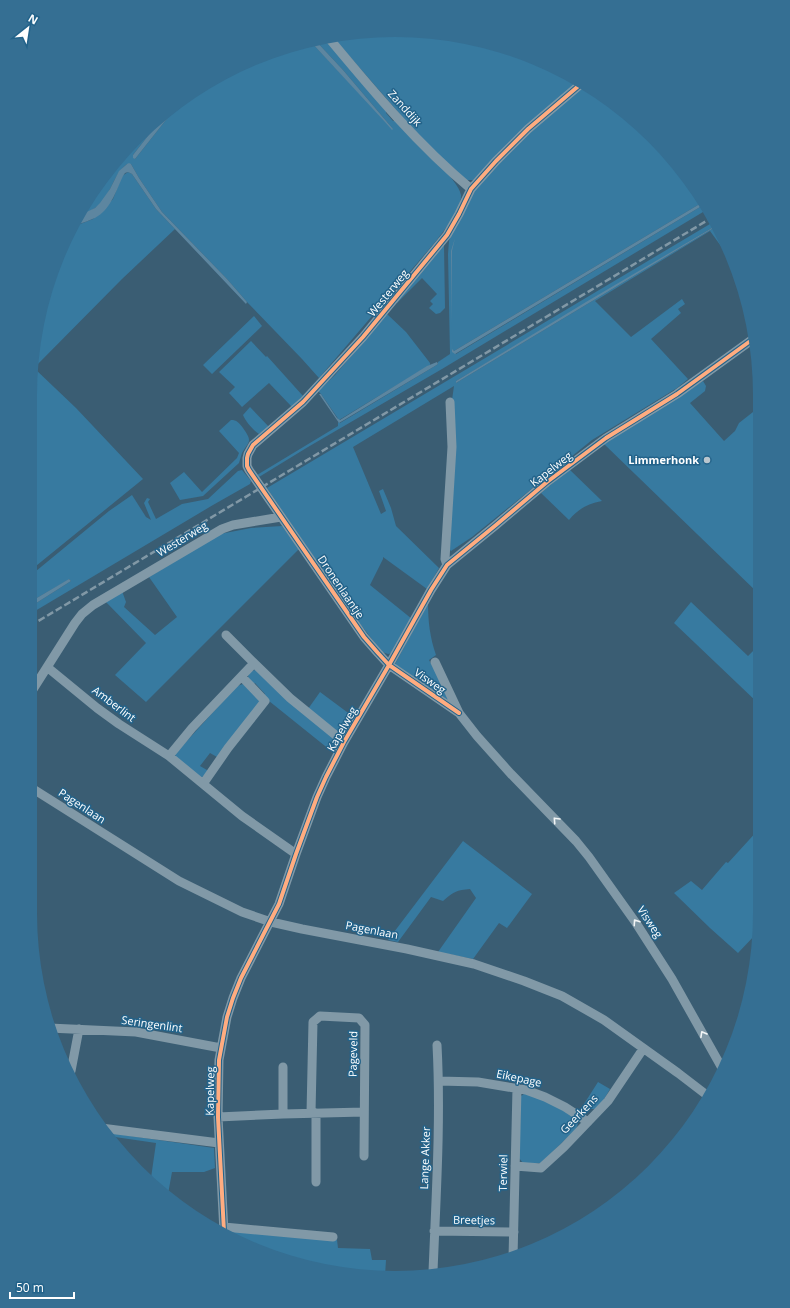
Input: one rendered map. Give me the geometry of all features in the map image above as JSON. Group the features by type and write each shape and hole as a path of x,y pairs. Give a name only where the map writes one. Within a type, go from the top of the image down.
{"street":[{"name":"Zanddijk","path":"333,43 403,125 456,178 471,190"},
{"name":"Westerweg","path":"37,683 78,618 93,605 222,529 233,525 281,517 247,466 247,458 250,449 312,393 372,327 447,234 471,190 496,161 520,136 577,87"},
{"name":"Kapelweg","path":"224,1227 218,1117 219,1060 227,1017 233,998 241,978 279,904 317,797 344,742 436,580 447,565 547,482 606,438 677,394 749,342"},
{"path":"447,565 445,559 452,448 450,402"},
{"name":"Dronenlaantje","path":"281,517 364,637 389,664"},
{"path":"226,635 290,698 344,742"},
{"name":"Visweg","path":"435,662 459,713 477,736 511,774 589,857 636,922 672,979 720,1064"},
{"path":"169,756 192,728 254,663"},
{"name":"Visweg","path":"389,664 459,713"},
{"name":"Amberlint","path":"47,667 97,708 169,756 242,816 296,854"},
{"path":"203,784 228,748 265,701 242,676"},
{"name":"Pagenlaan","path":"37,791 179,881 242,912 271,922 302,930 407,949 459,961 506,975 562,996 604,1020 704,1093"},
{"name":"Pageveld","path":"316,1182 314,1022 320,1016 359,1018 365,1025 364,1156"},
{"name":"Seringenlint","path":"56,1028 150,1034 221,1048"},
{"path":"72,1066 79,1029"},
{"name":"Lange Akker","path":"433,1269 438,1082 436,1045"},
{"name":"Geerkens","path":"515,1166 541,1168 564,1147 608,1101 643,1049"},
{"path":"283,1067 283,1114"},
{"name":"Eikepage","path":"438,1082 478,1082 539,1093 588,1122"},
{"name":"Terwiel","path":"513,1251 517,1088"},
{"path":"218,1117 364,1112"},
{"path":"110,1129 219,1143"},
{"name":"Kapelweg","path":"230,1230 333,1237"},
{"name":"Breetjes","path":"434,1231 514,1232"}],"shaded area":[{"path":"395,37 442,40 465,44 488,49 532,64 576,86 473,180 466,180 425,143 337,42"},
{"path":"329,43 393,121 396,121 443,168 458,188 461,195 461,200 456,213 439,237 319,378 162,212 131,164 127,164 118,174 105,198 100,204 87,212 97,196 126,159 146,138 133,155 135,159 165,121 177,111 196,97 237,74 258,64 302,49 315,46 393,129 320,45"},
{"path":"320,45 343,70 393,129 392,130 315,46"},
{"path":"580,89 613,111 648,142 679,177 698,205 454,351 452,350 456,354 700,207 703,212 259,477 257,475 338,426 338,422 340,423 435,366 438,362 450,354 448,254 451,234 476,188 525,136"},
{"path":"165,121 135,159 133,158 133,155 146,138"},
{"path":"127,164 131,164 162,212 227,279 247,302 246,304 156,209 132,174 128,172 123,176 113,198 103,213 81,223 88,211 95,208 100,203 110,189 119,171"},
{"path":"128,172 132,174 156,209 175,229 122,279 39,363 40,348 49,302 64,258 81,224 93,219 113,199 122,176"},
{"path":"698,205 700,207 455,354 452,352 451,325 452,349 454,351"},
{"path":"709,224 711,228 456,381 456,383 712,229 719,244 710,231 595,301 631,337 682,299 685,304 678,309 681,313 651,339 688,379 677,388 592,440 472,537 451,551 452,400 454,386 353,447 381,514 386,511 379,491 383,489 391,508 396,526 439,568 427,589 383,557 370,585 412,619 393,653 388,654 382,652 354,616 267,488"},
{"path":"711,228 456,383 456,381"},
{"path":"455,238 452,251 451,325 451,251"},
{"path":"444,245 445,308 440,313 436,314 429,308 433,304 430,301 437,294 422,278 397,303 397,301"},
{"path":"387,314 406,332 430,365 339,420 318,391 335,375"},
{"path":"254,316 262,326 212,374 203,365"},
{"path":"251,341 266,357 267,356 303,396 292,407 269,383 242,407 229,393 235,387 219,372"},
{"path":"437,362 438,364 435,366 339,423 319,394 321,394 337,418 340,420 427,366"},
{"path":"38,372 76,408 143,479 37,565"},
{"path":"703,381 706,386 705,391 690,403 724,441 735,431 739,423 753,412 753,588 604,444"},
{"path":"250,407 269,427 259,434 250,426 243,415"},
{"path":"231,420 240,424 249,439 239,463 203,496 180,500 170,483 184,472 202,492 237,458 239,453 219,431"},
{"path":"569,469 602,501 583,508 569,520 541,493"},
{"path":"242,470 251,481 250,484 37,610 37,603 71,581 69,579 37,598 37,570 109,511 132,495 146,517 151,520 144,503 147,498 150,499 148,502 156,519 182,504 208,499 238,471"},
{"path":"282,526 299,549 146,702 115,675 146,643 105,601 122,591 126,602 124,607 155,635 177,617 149,577 220,534 251,528"},
{"path":"69,579 71,581 37,603 37,598"},
{"path":"691,602 748,656 753,651 753,698 674,623"},
{"path":"428,603 428,616 432,642 436,655 429,660 453,704 395,664"},
{"path":"257,670 339,743 335,754 263,696 265,694 255,683 253,684 248,677 251,672"},
{"path":"243,684 257,697 260,702 217,757 210,753 200,766 207,770 208,773 201,778 176,760 175,754 237,686"},
{"path":"320,692 355,718 344,734 342,735 308,709"},
{"path":"753,836 752,938 738,953 674,893 691,881 702,890 726,862 728,863"},
{"path":"463,841 532,894 507,928 499,923 473,959 438,952 476,898 470,889 466,889 455,892 443,901 431,897 398,942 388,940"},
{"path":"598,1082 610,1089 600,1106 596,1109 592,1109 584,1104"},
{"path":"527,1092 546,1099 577,1119 576,1129 541,1163 523,1163 519,1158 521,1096"},
{"path":"113,1133 214,1148 215,1168 204,1172 172,1172 169,1190 151,1175 156,1143 116,1137"},
{"path":"229,1230 337,1240 338,1248 370,1249 372,1260 386,1260 385,1271 348,1268 302,1259 258,1244"}],"railway":[{"path":"37,622 707,220"}],"cycle path":[{"path":"459,713 389,665 364,637 249,470 247,466 247,458 253,445 303,402 363,337 447,235 471,189 528,129 577,87"},
{"path":"224,1227 218,1117 219,1060 227,1017 233,998 241,978 279,904 317,797 326,777 344,742 431,590 447,565 547,482 606,438 677,394 749,342"}],"place":[{"name":"Limmerhonk","path":"707,460"}]}
